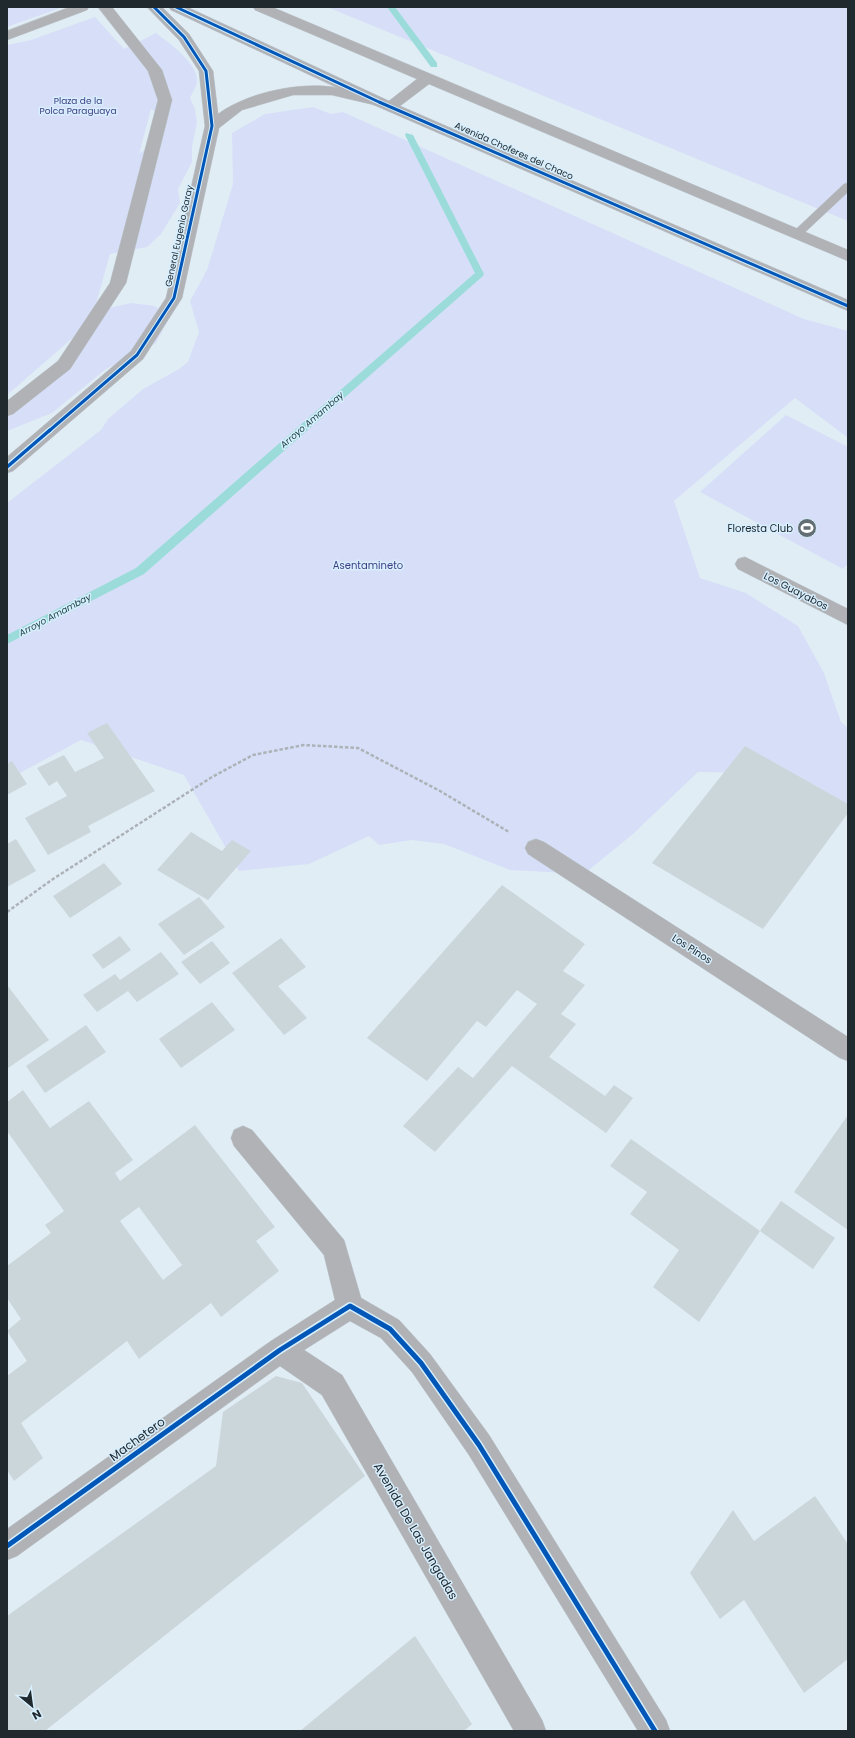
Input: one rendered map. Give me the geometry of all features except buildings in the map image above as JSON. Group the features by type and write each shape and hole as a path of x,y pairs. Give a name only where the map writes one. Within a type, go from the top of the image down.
{"street":[{"path":"7,36 82,7"},
{"name":"General Eugenio Garay","path":"7,467 137,355 174,298 212,126 206,71 184,37 154,7"},
{"name":"Avenida Choferes del Chaco","path":"176,7 385,104 848,306"},
{"path":"260,7 426,79 848,256"},
{"path":"7,410 64,365 118,283 165,100 155,70 110,13"},
{"path":"212,126 237,107 260,99 293,91 332,91 385,104 426,79"},
{"name":"Los Guayabos","path":"745,564 848,618"},
{"name":"Los Pinos","path":"536,848 848,1050"},
{"path":"243,1138 335,1249 350,1306 390,1329 421,1363 480,1445 655,1731"},
{"name":"Machetero","path":"7,1546 280,1350 350,1306"},
{"name":"Avenida De Las Jangadas","path":"280,1350 332,1385 531,1731"}],"lane":[{"path":"797,234 848,186"}],"path":[{"path":"7,912 52,879 219,774 253,755 304,745 358,748 440,791 536,848"}],"green space":[{"path":"7,7 63,7 7,27"},
{"path":"327,7 848,7 848,221"},
{"name":"Plaza de la Polca Paraguaya","path":"95,17 124,49 156,33 177,49 195,71 197,78 196,86 190,98 195,109 197,122 192,147 192,162 178,189 180,203 161,234 147,247 110,254 91,322 7,395 7,45 31,40","holes":["151,109 157,113 158,139 139,154"]},
{"name":"Asentamineto","path":"313,107 331,114 343,112 804,319 848,331 848,438 795,398 674,501 700,578 746,593 798,626 824,673 841,722 848,728 848,813 818,811 765,773 698,772 633,834 584,874 510,870 444,844 412,840 379,845 369,836 309,864 239,871 184,775 81,740 7,780 7,503 101,430 108,419 143,389 179,369 188,362 199,332 190,301 207,270 233,184 232,133 265,114"},
{"path":"131,303 155,306 169,318 156,343 106,369 52,413 7,431 7,409 22,403 105,309"},
{"name":"Floresta Club","path":"786,415 848,447 848,564 843,569 700,492"}],"waterway":[{"name":"Arroyo Amambay","path":"391,7 434,65"},
{"name":"Arroyo Amambay","path":"7,640 140,571 480,274 409,135"}],"cycle path":[{"path":"7,467 137,355 174,298 212,126 206,71 184,37 154,7"},
{"path":"176,7 379,102 848,306"},
{"path":"7,1546 280,1350 350,1306 390,1329 421,1363 479,1445 655,1731"}],"place":[{"name":"Floresta Club","path":"807,528"}]}
